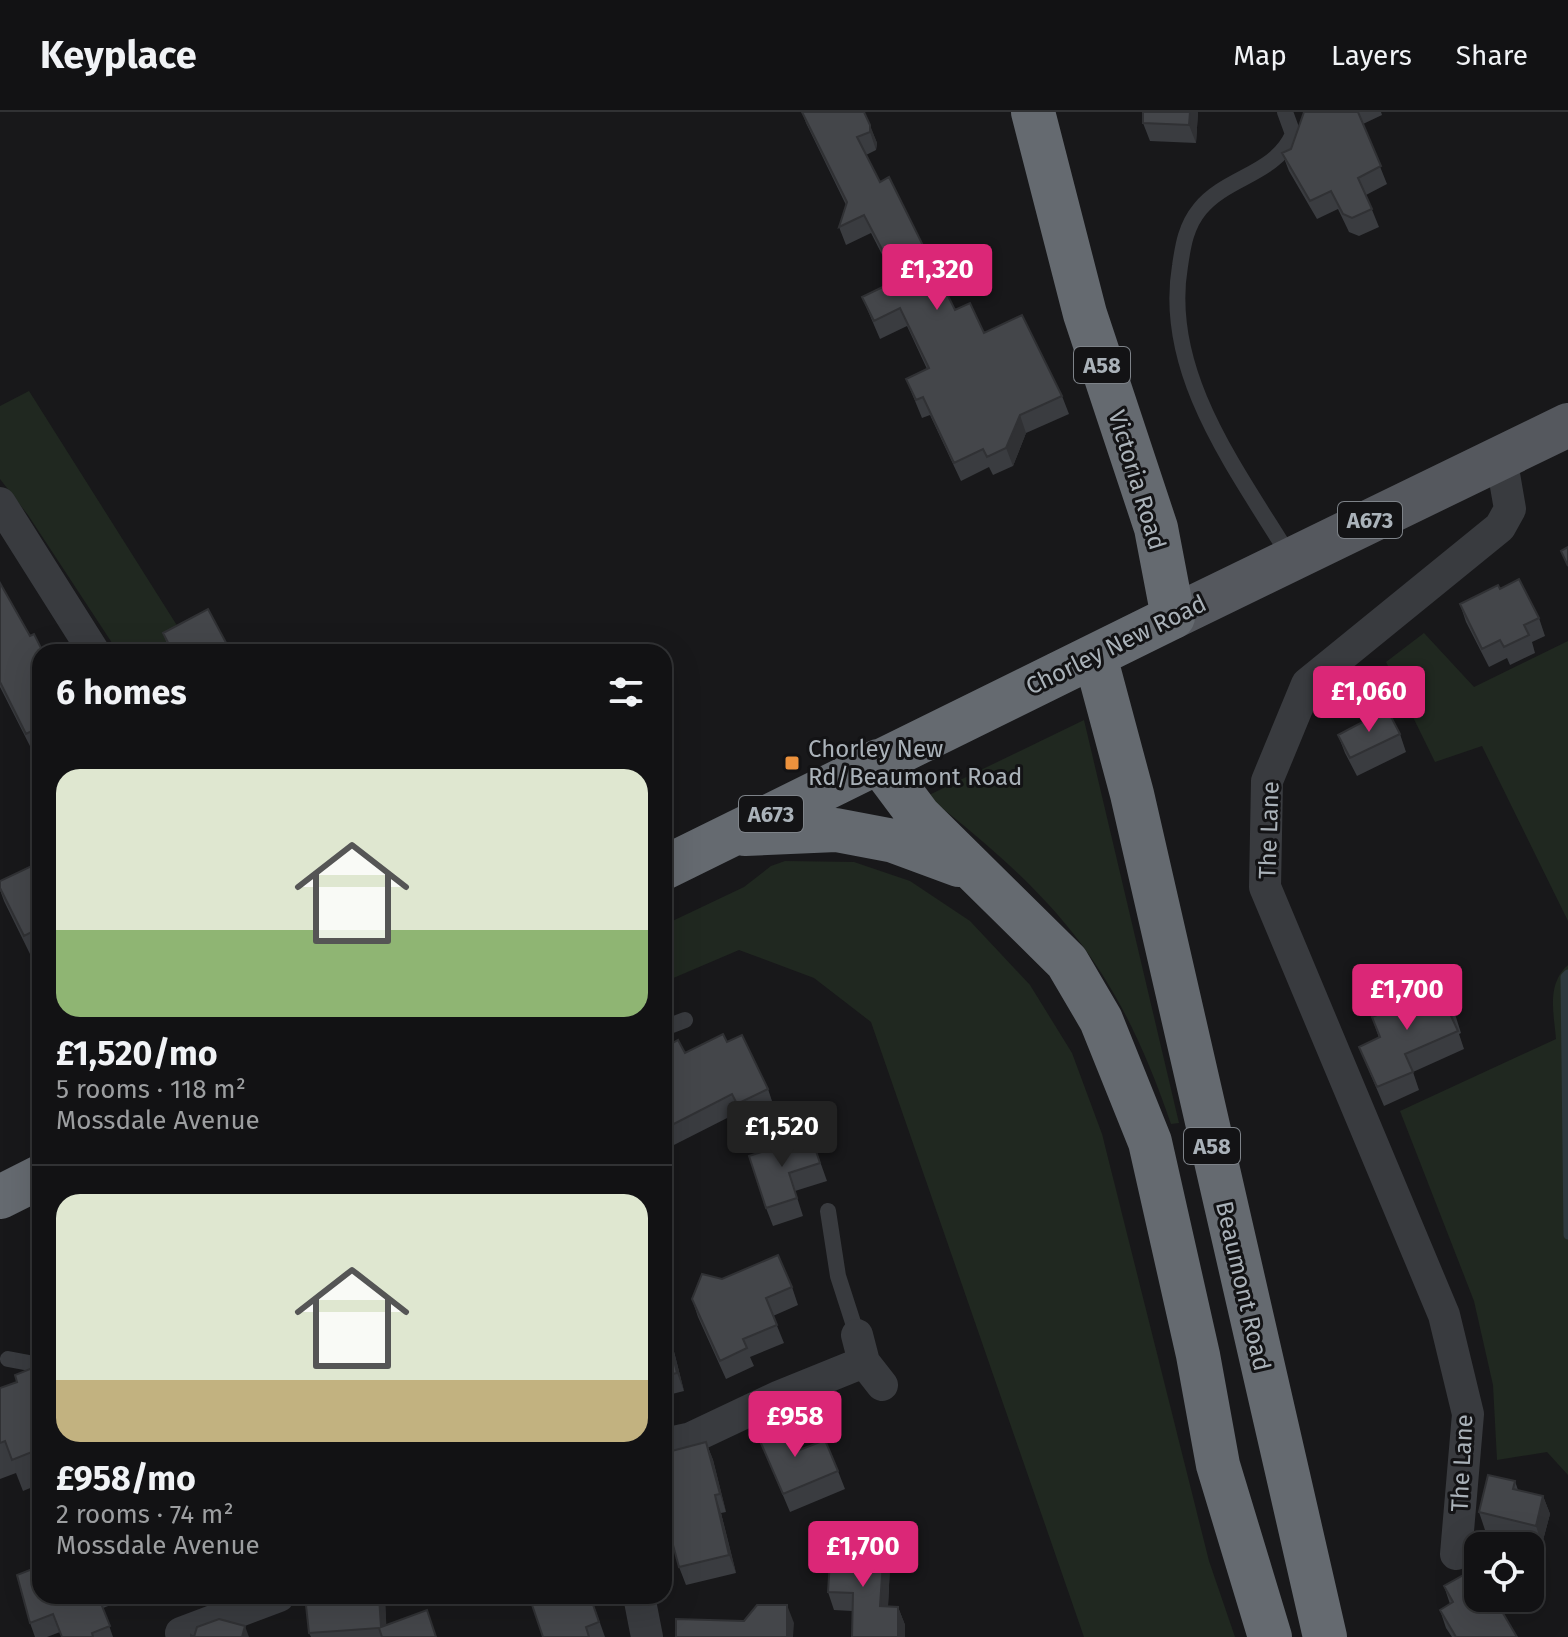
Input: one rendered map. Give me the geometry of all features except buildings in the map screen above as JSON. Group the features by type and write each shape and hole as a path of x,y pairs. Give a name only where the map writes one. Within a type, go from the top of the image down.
{"highway":[{"name":"Victoria Road","path":"1033,112 1085,314 1156,528 1173,617"},
{"name":"Chorley New Road","path":"672,864 1173,617"},
{"name":"Beaumont Road","path":"1095,656 1132,794 1325,1637"},
{"name":"A58","path":"878,761 919,816 1067,962 1101,1020 1150,1142 1198,1355 1218,1465 1270,1637"},
{"name":"A58","path":"731,834 836,830 894,841 972,870"},
{"path":"0,1197 32,1181"}],"main road":[{"name":"Chorley New Road","path":"1173,617 1568,425"}],"street":[{"name":"The Lane","path":"1456,1554 1468,1414 1444,1315 1265,887 1267,781 1307,684 1500,527 1510,509 1501,457"},
{"path":"2,509 89,644"},
{"path":"672,1442 691,1438 780,1396 868,1361"},
{"path":"181,1633 258,1604"},
{"path":"641,1604 647,1637"}],"lane":[{"path":"1285,112 1293,134 1286,150 1273,163 1223,190 1201,208 1185,232 1177,283 1179,325 1191,379 1218,439 1290,559"},
{"path":"672,1025 685,1020"},
{"path":"828,1211 838,1276 868,1361"},
{"path":"3,1356 32,1363"}],"shaded area":[{"path":"29,391 183,635 164,644 113,644 28,515 0,479 0,406"},
{"path":"1424,633 1474,687 1568,641 1568,921 1482,746 1435,762 1386,662"},
{"path":"1084,720 1179,1123 1171,1124 1128,1020 1078,939 1012,868 927,796"},
{"path":"785,861 854,862 910,881 970,921 1030,985 1072,1053 1102,1134 1209,1561 1235,1637 1084,1637 871,1022 814,978 739,950 672,979 672,921 744,887 771,866"},
{"path":"1568,965 1568,1475 1547,1452 1497,1460 1493,1385 1474,1301 1400,1111 1556,1039 1554,990"}],"waterway":[{"path":"1568,974 1565,977 1568,1235"}],"place":[{"name":"Chorley New Rd/Beaumont Road","path":"792,763"}]}
